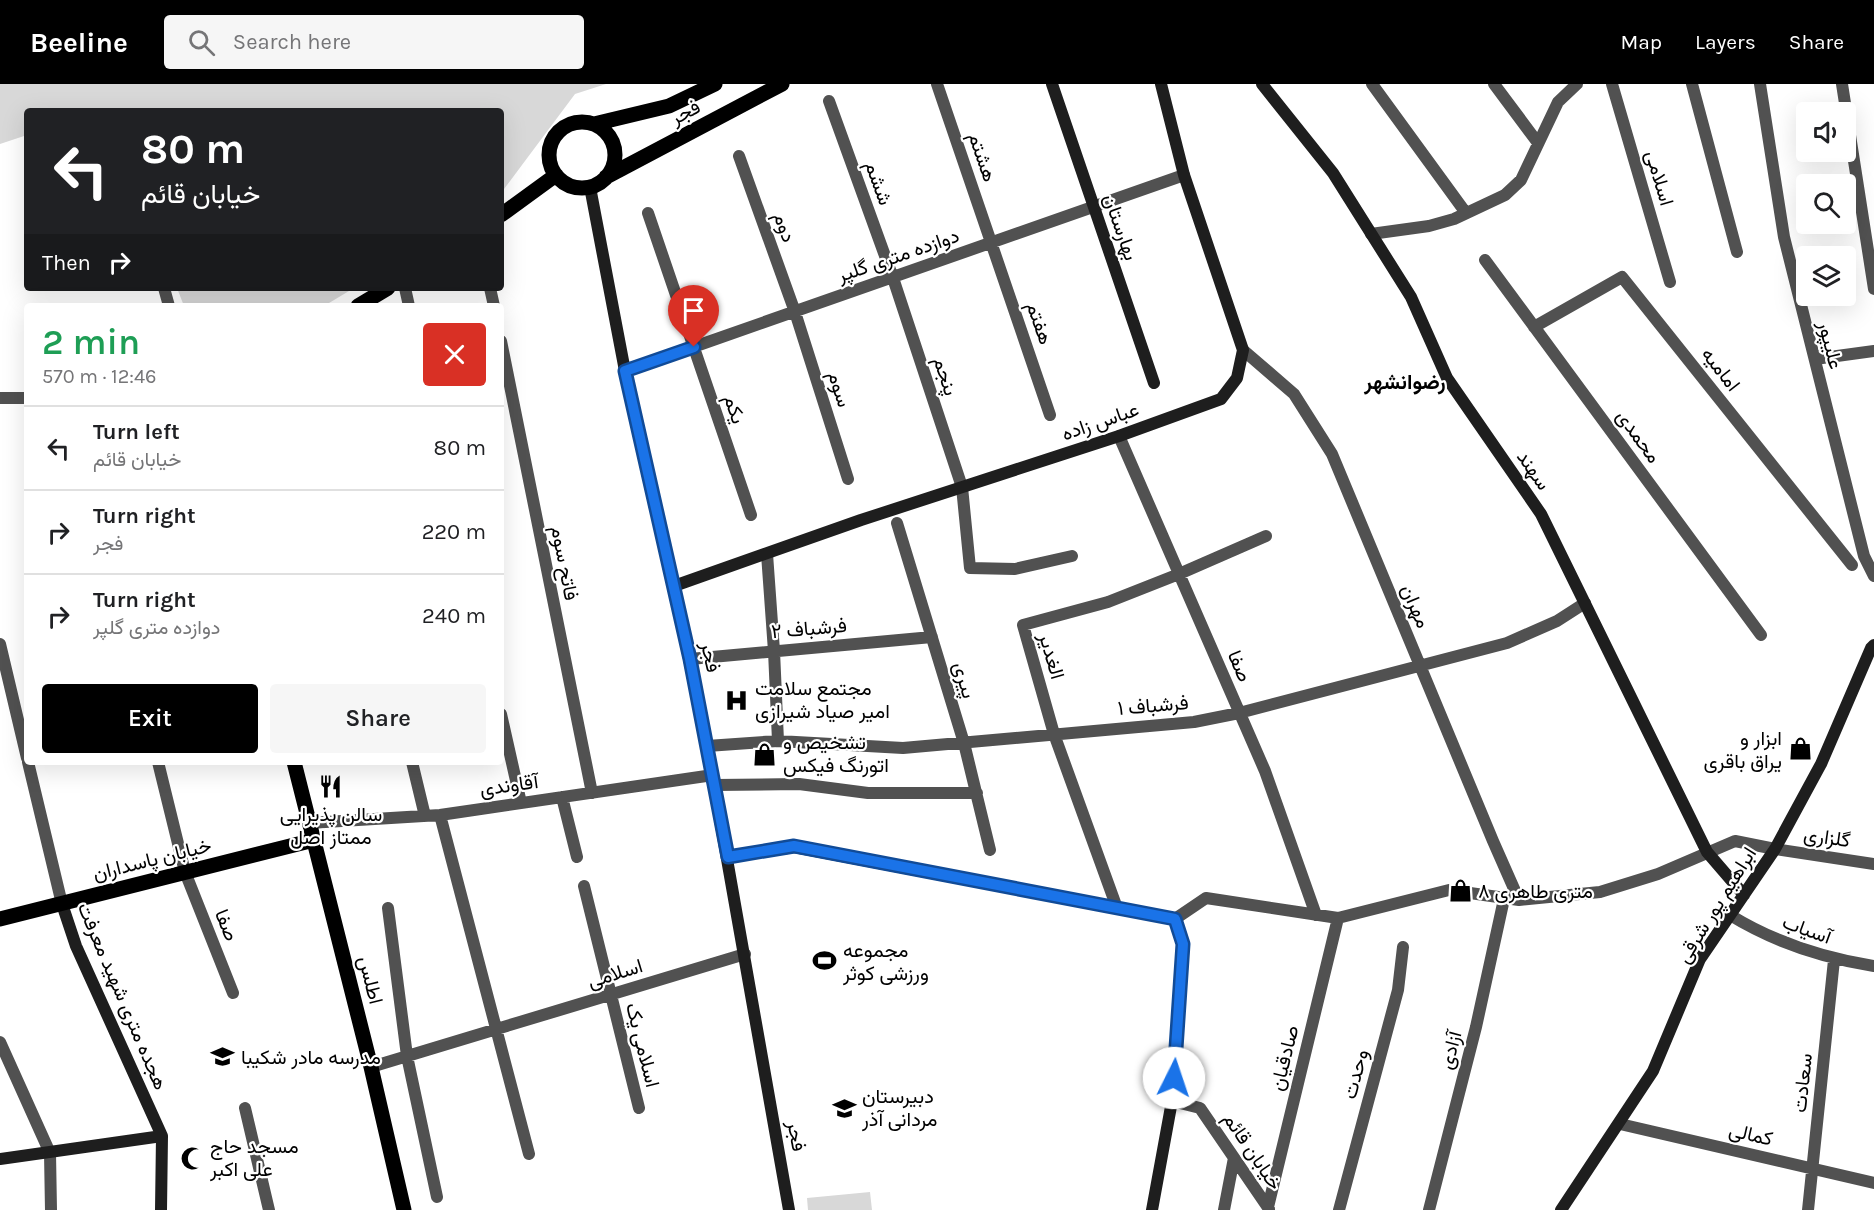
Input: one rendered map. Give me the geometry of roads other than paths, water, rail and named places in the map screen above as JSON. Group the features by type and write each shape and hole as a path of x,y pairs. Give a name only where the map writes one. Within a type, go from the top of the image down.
{"main road":[{"name":"فجر","path":"594,124 669,106 715,84"},
{"name":"فجر","path":"606,177 783,84"},
{"path":"573,123 594,124 610,137 615,158 612,168 606,177 590,187 571,186 556,175 551,166 550,144 555,135 573,123"},
{"path":"504,213 556,175"},
{"path":"363,303 383,291"},
{"name":"اطلس","path":"295,765 371,1067 404,1210"},
{"name":"خیابان پاسداران","path":"0,919 314,840"}],"street":[{"name":"هشتم","path":"937,84 992,244"},
{"name":"بهارستان","path":"1052,84 1154,383"},
{"path":"1161,84 1184,176 1242,351"},
{"name":"سهند","path":"1262,84 1333,173 1411,297 1447,378 1541,514 1707,852 1744,895"},
{"path":"1372,84 1466,213"},
{"path":"1494,84 1538,143"},
{"path":"1371,234 1429,226 1466,213 1505,195 1521,180 1558,102 1576,84"},
{"name":"اسلامی","path":"1612,84 1670,282"},
{"path":"1692,84 1737,252"},
{"name":"علیپور","path":"1760,84 1784,237 1864,556 1874,576"},
{"path":"1842,84 1874,289"},
{"name":"ششم","path":"829,102 893,278"},
{"name":"دوم","path":"739,156 795,312"},
{"name":"دوازده متری گلپر","path":"625,371 1184,176"},
{"name":"فجر","path":"590,187 625,371 690,659 714,780 789,1210"},
{"name":"یکم","path":"648,213 751,515"},
{"name":"هفتم","path":"992,244 1050,415"},
{"name":"محمدی","path":"1485,260 1761,635"},
{"name":"امامیه","path":"1534,327 1622,277 1852,565"},
{"name":"پنجم","path":"893,278 962,487 970,568 1015,569 1072,556"},
{"name":"سوم","path":"795,312 848,478"},
{"name":"عباس زاده","path":"674,586 861,520 1119,436 1221,399 1237,378 1242,351"},
{"name":"مهران","path":"1242,351 1294,394 1332,454 1492,841 1520,900"},
{"path":"1815,360 1874,351"},
{"name":"فاتح سوم","path":"504,356 592,793"},
{"path":"0,398 24,398"},
{"name":"صفا","path":"1119,436 1264,771 1316,915"},
{"name":"پیری","path":"897,523 964,743 990,850"},
{"name":"الغدیر","path":"1117,908 1054,735 1023,625 1108,602 1266,536"},
{"path":"767,554 778,741"},
{"name":"فرشباف ۱","path":"707,746 778,741 903,748 1194,722 1239,713 1507,643 1557,621 1585,603"},
{"name":"فرشباف ۲","path":"690,659 932,637"},
{"name":"هجده متری شهید معرفت","path":"0,644 24,747"},
{"name":"ابراهیم پور شرقی","path":"1561,1210 1653,1071 1700,959 1774,849 1821,764 1874,645"},
{"path":"0,703 13,700"},
{"path":"504,727 521,803"},
{"name":"هجده متری شهید معرفت","path":"28,765 62,904 76,946 162,1136 161,1210"},
{"name":"صفا","path":"159,765 184,872 232,993"},
{"path":"413,765 425,816"},
{"name":"آقاوندی","path":"309,823 440,815 592,793 714,780 799,784 868,793 977,794"},
{"path":"562,797 577,857"},
{"path":"440,815 529,1154"},
{"name":"گلزاری","path":"1338,918 1449,890 1520,900 1600,892 1658,874 1736,841 1870,863"},
{"path":"728,857 794,846 1175,919 1206,898 1338,918"},
{"name":"اسلامی یک","path":"584,886 639,1108"},
{"name":"آزادی","path":"1429,1210 1476,1027 1504,899"},
{"path":"388,908 407,1056 437,1197"},
{"name":"آسیاب","path":"1730,915 1757,931 1834,960 1874,966"},
{"name":"صادقیان","path":"1269,1208 1338,918"},
{"path":"1152,1210 1172,1101 1183,944 1175,919"},
{"name":"وحدت","path":"1339,1210 1398,990 1403,947"},
{"name":"اسلامی","path":"371,1067 745,954"},
{"name":"سعادت","path":"1808,1210 1834,960"},
{"path":"0,1042 50,1153 51,1210"},
{"name":"خیابان قائم","path":"1172,1101 1200,1108 1269,1208"},
{"path":"245,1108 269,1210"},
{"name":"کمالی","path":"1620,1124 1874,1183"},
{"path":"0,1159 162,1136"},
{"path":"1224,1210 1234,1158"}],"place":[{"name":"مجتمع سلامت امیر صیاد شیرازی","path":"737,700"},
{"name":"ابزار و یراق باقری","path":"1800,749"},
{"name":"تشخیص و اتورنگ فیکس","path":"765,754"},
{"name":"سالن پذیرایی ممتاز اصل","path":"331,786"},
{"name":"۸ متری طاهری","path":"1460,891"},
{"name":"مجموعه ورزشی کوثر","path":"825,961"},
{"name":"مدرسه مادر شکیبا","path":"223,1057"},
{"name":"دبیرستان مردانی آذر","path":"844,1108"},
{"name":"مسجد حاج علی اکبر","path":"192,1158"}],"district":[{"name":"رضوانشهر","path":"1405,382"}]}
